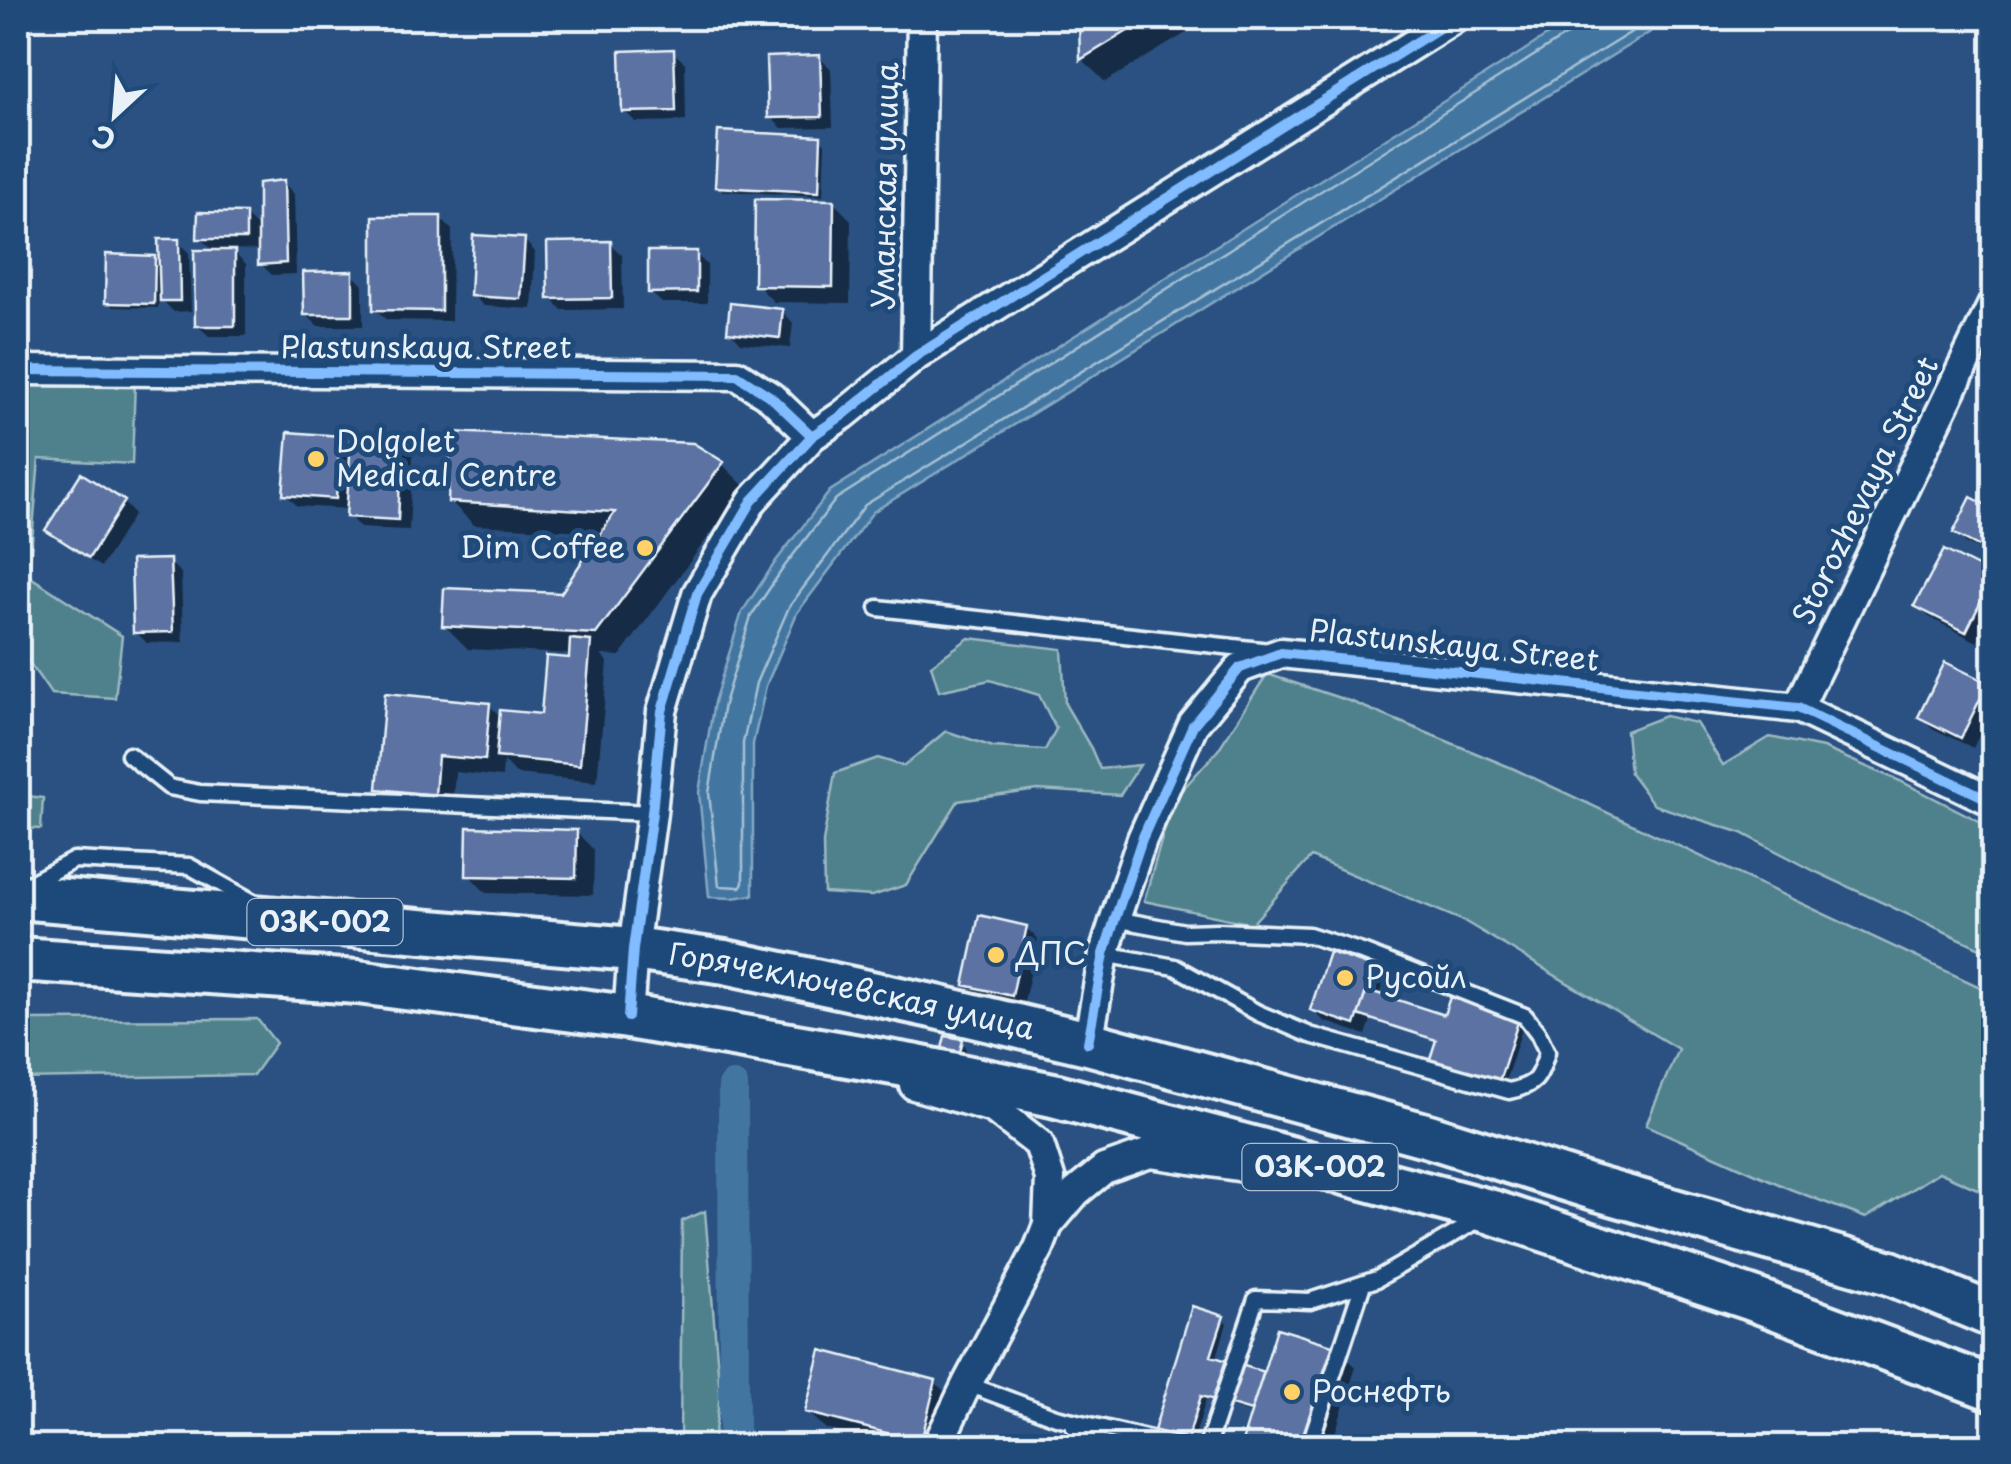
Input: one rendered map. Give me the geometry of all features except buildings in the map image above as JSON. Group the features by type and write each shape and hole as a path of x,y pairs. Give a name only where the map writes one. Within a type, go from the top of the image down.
{"main road":[{"name":"Горячеключевская улица","path":"18,894 633,949 726,962 1088,1043"},
{"name":"03К-002","path":"18,959 358,982 628,1017 808,1047 1053,1096 1492,1212 1750,1298 1994,1390"},
{"name":"03К-002","path":"1088,1043 1429,1136 1890,1273 1994,1316"}],"street":[{"name":"Уманская улица","path":"916,356 922,18"},
{"path":"628,1017 662,711 696,594 752,501 812,436 916,356 1454,18"},
{"name":"Storozhevaya Street","path":"1798,708 1994,302"},
{"name":"Plastunskaya Street","path":"18,370 736,374 771,397 812,436"},
{"name":"Plastunskaya Street","path":"1088,1043 1104,954 1115,919 1142,838 1193,724 1240,668 1281,652 1798,708 1994,802"},
{"path":"808,1047 914,1085 994,1108 1039,1144 1050,1178 1048,1225"},
{"path":"937,1446 1048,1225 1076,1192 1104,1168 1150,1153 1268,1171 1347,1174"}],"lane":[{"path":"878,608 1281,652"},
{"path":"129,755 169,786 200,794 652,812"},
{"path":"1104,954 1175,967 1258,1013 1310,1035 1509,1091 1526,1087 1539,1078 1547,1052 1526,1016 1366,952 1308,935 1185,932 1115,919"},
{"path":"1208,1446 1256,1299 1310,1301 1377,1279 1492,1212"},
{"path":"1309,1446 1363,1284"},
{"path":"967,1384 1056,1417 1180,1446"},
{"path":"1056,1417 1108,1446"}],"green space":[{"path":"135,381 132,464 39,459 29,576 122,636 115,698 51,694 18,646 18,385"},
{"path":"969,638 1062,649 1065,704 1100,769 1140,765 1120,795 1038,790 958,801 906,885 872,896 824,893 823,842 835,773 878,758 904,766 946,731 993,747 1045,750 1056,729 1039,695 990,680 939,691 931,665"},
{"path":"1267,674 1352,702 1512,768 1993,993 1993,1196 1939,1172 1866,1218 1646,1125 1678,1049 1464,921 1311,857 1252,924 1144,901 1173,800 1218,750"},
{"path":"1665,716 1696,723 1723,765 1770,737 1823,748 1993,828 1993,954 1742,833 1654,805 1630,773 1626,731"},
{"path":"18,719 29,724 28,796 43,798 41,829 18,828"},
{"path":"257,1019 276,1043 253,1075 18,1079 18,1020"},
{"path":"705,1211 720,1394 713,1446 680,1446 682,1221"}],"water":[{"path":"1575,18 1673,18 873,512 797,613 766,686 753,744 753,895 709,897 699,792 714,702 742,612 830,491"}],"waterway":[{"path":"730,1446 734,1430 733,1086"}],"cycle path":[{"path":"628,1017 662,711 697,594 752,501 812,436 916,356 1455,18"},
{"path":"18,370 737,375 771,397 812,436"},
{"path":"1088,1043 1104,954 1115,919 1142,839 1193,725 1240,668 1281,653 1798,708 1994,802"}],"place":[{"name":"Dolgolet Medical Centre","path":"316,459"},
{"name":"Dim Coffee","path":"645,548"},
{"name":"ДПС","path":"996,955"},
{"name":"Русойл","path":"1345,978"},
{"name":"Роснефть","path":"1292,1392"}]}
